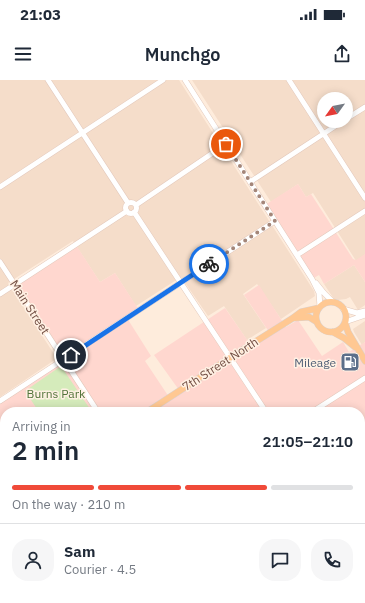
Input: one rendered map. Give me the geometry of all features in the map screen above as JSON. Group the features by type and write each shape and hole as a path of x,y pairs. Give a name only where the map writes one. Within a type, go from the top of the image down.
{"main road":[{"path":"317,322 316,316 319,308 326,303 333,302 339,304 344,309 346,315 345,322 348,332 365,361"},
{"name":"7th Street North","path":"155,407 230,357 294,318 301,312 319,308"},
{"path":"294,318 309,317 317,322 322,329 328,332 333,332 344,338 360,353"},
{"path":"333,332 341,328 345,322"}],"street":[{"path":"48,80 128,203"},
{"path":"0,186 163,80"},
{"path":"185,80 312,279 319,293 319,308"},
{"path":"289,80 365,198"},
{"path":"353,114 365,106"},
{"path":"250,182 333,128"},
{"path":"134,212 137,208 136,205 226,144"},
{"path":"128,203 132,202 136,205"},
{"path":"127,211 126,208 128,203"},
{"path":"0,294 127,211 130,213 134,212"},
{"path":"296,255 365,211"},
{"path":"134,212 263,407"},
{"path":"0,401 275,221"},
{"name":"Main Street","path":"0,262 95,407"},
{"path":"312,279 333,302"},
{"path":"344,309 357,312 365,311"},
{"path":"345,322 365,315"},
{"path":"320,407 365,378"}],"shaded area":[{"path":"0,80 179,80 314,291 315,296 281,319 257,284 243,294 266,328 247,340 224,306 208,316 181,277 136,306 115,273 100,282 73,241 8,283 56,359 0,397"},
{"path":"192,80 365,80 365,275 313,193 306,197 298,184 271,202"},
{"path":"298,184 306,197 311,194 353,259 356,260 365,254 365,282 354,265 324,284 319,275 312,279 265,205"},
{"path":"76,245 100,282 115,273 139,310 127,318 151,356 145,361 169,397 179,390 154,355 225,308 250,344 269,332 244,295 259,285 286,327 298,320 322,356 343,342 349,352 365,342 365,407 0,407 0,401 64,359 15,284"},
{"path":"354,265 365,282 365,305 358,310 350,297 338,300 334,299 324,284"},
{"path":"365,321 365,342 362,345 353,329"}],"green space":[{"name":"Burns Park","path":"61,366 89,407 36,407 25,391"}],"way so far":[{"path":"209,264 275,221 226,144"}],"place":[{"name":"Mileage","path":"350,362"}],"route":[{"path":"71,355 209,264"}]}
